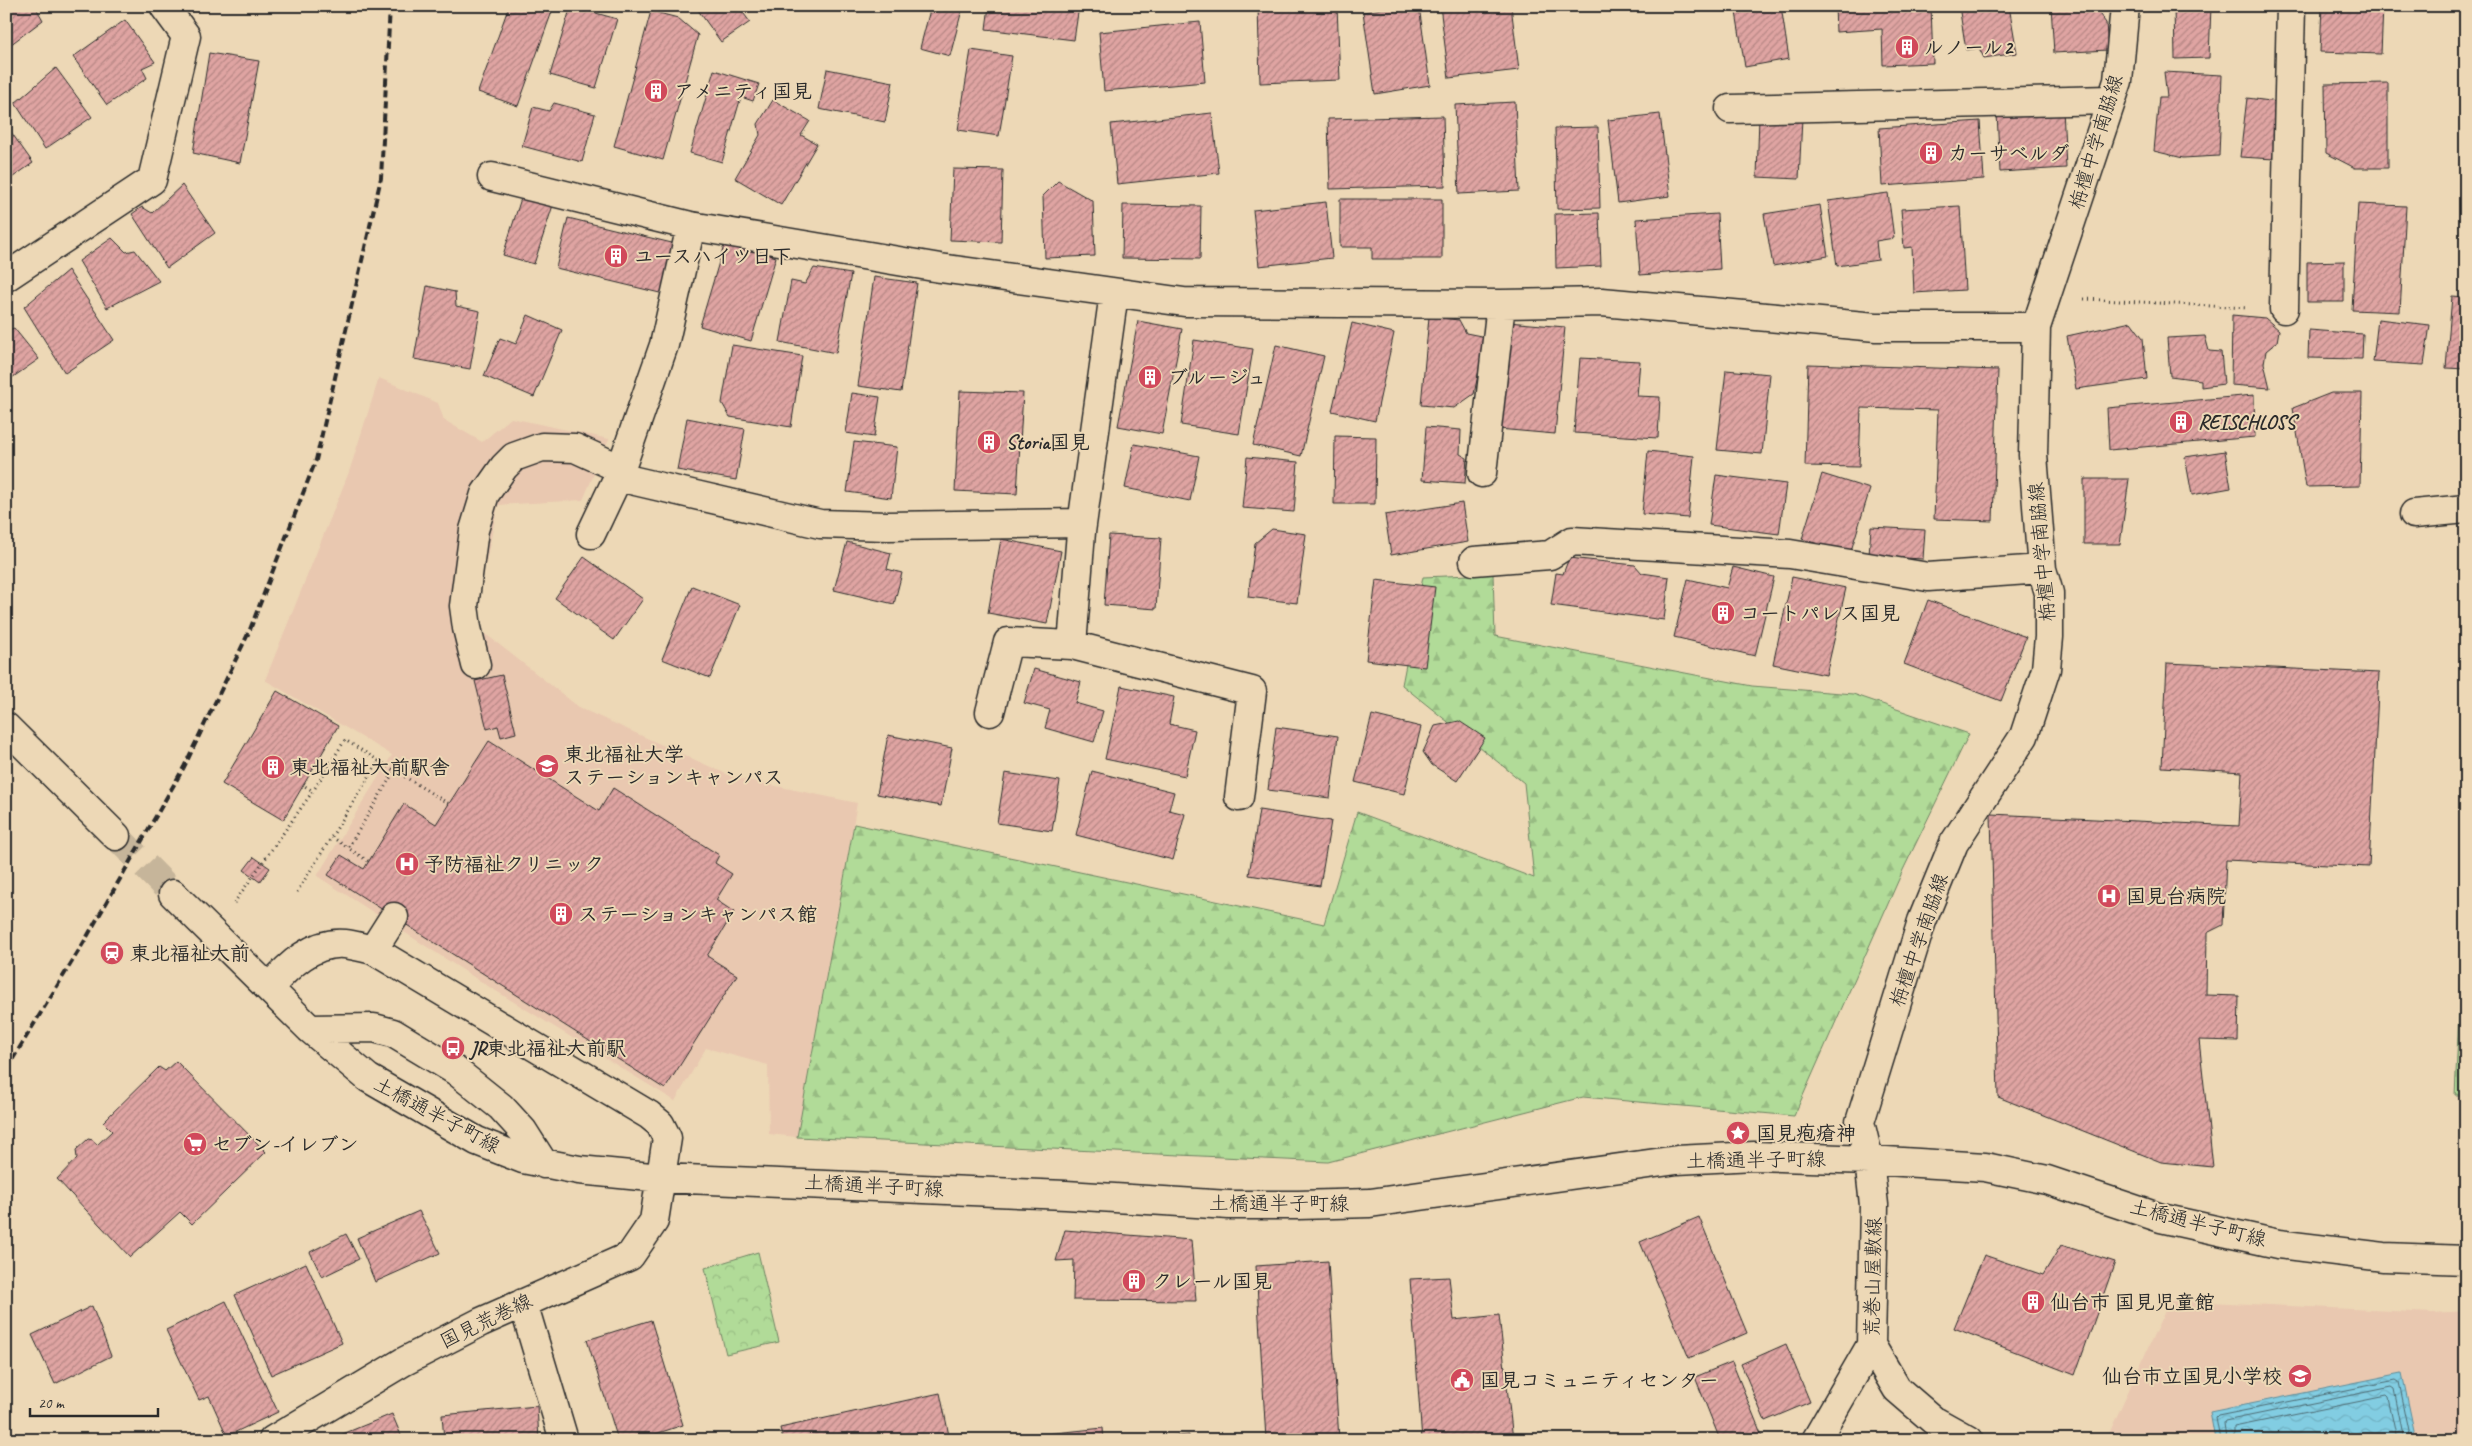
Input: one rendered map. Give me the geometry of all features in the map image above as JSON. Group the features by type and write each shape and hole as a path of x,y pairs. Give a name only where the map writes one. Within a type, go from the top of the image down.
{"street":[{"path":"6,277 152,180 186,36 164,6"},
{"name":"栴檀中学南脇線","path":"1869,1160 1860,1122 1922,922 1954,843 2024,736 2046,669 2049,636 2049,593 2042,569 2033,455 2036,327 2110,100 2118,82 2125,6"},
{"path":"2284,310 2291,6"},
{"path":"1730,110 2110,100"},
{"path":"492,177 691,226 940,268 1184,302 1500,304 1602,302 1876,327 2036,327"},
{"path":"591,534 619,473 664,345 691,226"},
{"path":"1072,645 1082,523 1114,293"},
{"path":"1482,473 1500,304"},
{"path":"476,665 464,606 474,530 485,494 504,467 514,457 542,447 575,448 619,473 820,524 887,526 1082,523"},
{"path":"2414,514 2466,509"},
{"path":"1474,561 1550,554 1572,541 1790,554 1928,577 2042,569"},
{"path":"990,712 1008,642 1072,645 1252,691 1239,797"},
{"path":"6,727 116,836"},
{"name":"土橋通半子町線","path":"174,894 310,1029 368,1078 477,1141 544,1164 579,1170 661,1178 1026,1193 1229,1205 1298,1206 1370,1202 1677,1160 1754,1156 1869,1160 1985,1167 2056,1183 2160,1218 2278,1244 2384,1257 2466,1260"},
{"path":"372,950 394,917"},
{"name":"国見荒巻線","path":"269,988 290,964 318,948 344,944 372,950 655,1120 660,1124 667,1138 654,1220 630,1256 523,1303 403,1362 272,1440"},
{"path":"310,1029 374,1028 392,1033 456,1071 501,1107 523,1131 544,1164"},
{"name":"荒巻山屋敷線","path":"1869,1160 1874,1205 1870,1345 1897,1389 1934,1420 1970,1440"},
{"path":"523,1303 564,1440"},
{"path":"1816,1440 1870,1345"}],"path":[{"path":"2046,297 2284,310"},
{"path":"231,907 313,791 345,740 449,804"},
{"path":"297,892 379,761"},
{"path":"348,848 395,770"},
{"path":"303,785 313,791"},
{"path":"332,837 368,861"}],"shaded area":[{"name":"東北福祉大学 ステーションキャンパス","path":"379,378 438,403 444,420 482,442 511,418 609,439 583,500 498,505 473,624 580,708 733,777 857,803 797,1137 769,1134 768,1065 706,1048 675,1101 483,983 317,876 392,755 265,680 349,472"},
{"name":"仙台市立国見小学校","path":"2170,1300 2433,1313 2466,1311 2466,1440 2106,1440"}],"green space":[{"path":"1493,574 1495,636 1752,686 1853,694 1969,734 1903,870 1794,1116 1583,1097 1328,1162 797,1137 854,824 1324,924 1357,812 1534,878 1524,783 1402,685 1423,577"},
{"path":"2466,971 2466,1095 2455,1095 2461,972"},
{"path":"758,1252 779,1342 726,1354 705,1268"}],"water":[{"path":"2402,1373 2416,1440 2215,1440 2210,1412"}],"building":[{"path":"6,6 35,6 43,20 6,48"},
{"path":"509,6 554,6 518,106 478,92"},
{"path":"571,6 617,19 596,88 550,75"},
{"path":"695,6 738,6 750,22 721,42"},
{"path":"931,6 963,6 950,56 920,48"},
{"path":"989,6 1079,6 1074,40 986,29"},
{"path":"1258,6 1337,6 1340,80 1260,83"},
{"path":"1400,6 1419,6 1430,85 1375,94 1363,12"},
{"path":"1440,6 1511,6 1519,70 1449,78"},
{"path":"1735,6 1781,6 1789,59 1745,67"},
{"name":"ルノール2","path":"1835,6 1931,6 1933,63 1883,65 1882,29 1836,32"},
{"path":"1959,6 2009,6 2017,53 1984,58 1979,48 1966,50"},
{"path":"2051,6 2084,6 2084,12 2097,11 2106,23 2108,50 2054,53"},
{"path":"2174,6 2211,6 2209,58 2175,59"},
{"path":"2322,6 2383,6 2381,54 2320,52"},
{"name":"アメニティ国見","path":"651,11 678,18 698,35 663,160 614,146"},
{"path":"125,20 155,62 142,68 147,78 107,105 73,57"},
{"path":"1200,22 1205,82 1104,91 1099,32"},
{"path":"971,50 1012,56 999,136 958,130"},
{"path":"209,53 259,61 240,163 193,153"},
{"path":"56,68 92,117 45,149 15,103"},
{"path":"827,69 893,82 885,122 819,109"},
{"path":"714,70 759,84 753,101 741,97 722,162 690,153"},
{"path":"2164,72 2222,75 2219,156 2183,158 2154,151 2159,97 2167,97"},
{"path":"2388,83 2388,168 2355,168 2326,153 2325,84"},
{"path":"2247,98 2278,102 2275,159 2240,157"},
{"path":"773,100 810,121 801,135 817,144 781,205 735,178 760,135 758,124"},
{"path":"1515,102 1519,191 1459,194 1455,105"},
{"path":"554,103 595,114 582,162 522,146 533,107 549,111"},
{"path":"2063,109 2066,168 2000,172 1997,113"},
{"path":"1212,113 1219,173 1117,184 1111,124"},
{"path":"1660,114 1670,196 1618,203 1608,120"},
{"path":"1443,116 1445,186 1330,189 1328,119"},
{"path":"1759,117 1802,118 1799,179 1757,177"},
{"name":"カーサベルダ","path":"1980,121 1984,179 1882,186 1879,128"},
{"path":"6,125 33,163 6,182"},
{"path":"1598,127 1600,208 1557,209 1555,128"},
{"path":"953,169 1003,170 1001,242 950,240"},
{"path":"1058,181 1093,201 1095,256 1045,258 1043,196"},
{"path":"182,185 215,233 167,268 132,214 142,207 152,213"},
{"path":"523,192 554,202 534,264 503,255"},
{"path":"1888,193 1894,238 1876,241 1878,260 1837,266 1828,201"},
{"path":"1340,199 1442,199 1442,259 1372,259 1372,247 1340,247"},
{"path":"1326,202 1332,258 1259,266 1253,210"},
{"path":"2358,204 2406,206 2400,312 2352,310"},
{"path":"1123,205 1201,206 1200,259 1122,258"},
{"path":"1820,205 1828,256 1773,266 1764,214"},
{"path":"1960,206 1965,290 1914,293 1912,247 1904,248 1901,209"},
{"path":"1599,213 1601,266 1556,268 1555,214"},
{"path":"1717,214 1720,269 1640,275 1636,219"},
{"name":"ユースハイツ日下","path":"568,218 676,244 664,294 556,268"},
{"path":"112,238 126,252 135,250 159,281 107,308 79,261"},
{"path":"725,242 776,257 751,341 700,326"},
{"path":"2344,261 2344,302 2307,302 2307,262"},
{"path":"814,268 851,274 836,353 780,342 791,281 805,284"},
{"path":"68,270 114,340 65,373 24,307"},
{"path":"874,277 917,283 901,392 858,386"},
{"path":"427,286 455,292 456,306 480,311 470,369 414,359"},
{"path":"2452,296 2466,297 2466,369 2446,368"},
{"path":"528,315 562,330 534,397 484,376 500,338 516,344"},
{"path":"2232,315 2265,318 2279,330 2277,342 2266,351 2264,363 2270,388 2231,385"},
{"path":"1429,317 1459,320 1466,333 1486,337 1474,394 1454,408 1421,405"},
{"path":"2378,319 2430,325 2424,365 2373,362"},
{"name":"ブルージュ","path":"1138,321 1182,329 1162,434 1118,426"},
{"path":"1508,322 1565,327 1555,434 1498,429"},
{"path":"2131,322 2143,338 2147,379 2076,389 2067,336"},
{"path":"1352,323 1394,333 1375,421 1332,411"},
{"path":"14,328 39,359 6,382 6,331"},
{"path":"2309,330 2363,334 2362,359 2308,358"},
{"path":"2205,336 2209,351 2221,352 2224,384 2201,387 2201,380 2170,376 2167,338"},
{"path":"1194,340 1253,349 1239,434 1181,425"},
{"path":"732,345 802,356 791,427 730,417 722,403"},
{"path":"1276,345 1324,356 1301,456 1253,445"},
{"path":"1580,358 1640,361 1637,396 1660,397 1658,438 1574,433"},
{"path":"1808,364 1998,370 1993,521 1934,519 1938,410 1861,408 1859,467 1805,466"},
{"path":"1726,370 1770,374 1762,454 1717,450"},
{"name":"Storia国見","path":"960,391 1023,393 1017,494 955,491"},
{"path":"852,393 880,397 874,437 846,433"},
{"path":"2331,393 2362,393 2360,486 2306,487 2293,408"},
{"name":"REISCHLOSS","path":"2254,395 2255,437 2109,450 2107,408"},
{"path":"687,418 745,429 736,480 677,470"},
{"path":"1426,427 1461,430 1460,454 1467,458 1465,483 1422,480"},
{"path":"1335,436 1376,437 1375,504 1334,504"},
{"path":"854,442 897,447 891,498 847,492"},
{"path":"1134,444 1199,456 1190,501 1125,488"},
{"path":"1648,451 1694,456 1688,518 1642,514"},
{"path":"2225,451 2231,488 2192,495 2185,457"},
{"path":"1247,457 1298,462 1294,512 1242,508"},
{"path":"1822,474 1870,489 1850,554 1802,539"},
{"path":"1716,475 1786,484 1779,534 1709,525"},
{"path":"2084,479 2129,479 2120,544 2084,544"},
{"path":"1462,503 1468,542 1391,555 1385,515"},
{"path":"1871,527 1925,530 1923,559 1869,556"},
{"path":"1272,529 1306,534 1297,603 1248,597 1255,543"},
{"path":"1109,535 1161,538 1156,609 1104,605"},
{"path":"1001,539 1061,551 1047,624 988,613"},
{"path":"847,542 891,553 887,569 902,573 894,604 834,590"},
{"path":"584,557 643,599 614,640 555,598"},
{"path":"1569,558 1635,565 1642,573 1669,577 1664,620 1551,605 1556,573 1563,574"},
{"name":"コートパレス国見","path":"1733,567 1774,577 1755,656 1674,637 1688,579 1727,588"},
{"path":"1792,577 1846,588 1826,675 1773,664"},
{"path":"1376,580 1435,587 1425,667 1366,660"},
{"path":"692,586 740,605 710,678 662,659"},
{"path":"1928,600 2026,637 2001,701 1904,664"},
{"name":"国見台病院","path":"2167,663 2379,673 2369,867 2226,860 2223,925 2207,933 2206,995 2239,996 2238,1041 2199,1040 2213,1167 2161,1162 1998,1097 1991,814 2239,826 2242,772 2162,767"},
{"path":"1034,669 1081,682 1075,703 1103,711 1094,742 1045,728 1050,710 1024,703"},
{"path":"502,675 516,733 501,737 498,726 487,729 475,681"},
{"path":"1121,686 1174,697 1169,724 1195,730 1185,776 1105,759"},
{"name":"東北福祉大前駅舎","path":"277,691 338,726 283,820 222,784"},
{"path":"1372,715 1421,727 1404,794 1355,782"},
{"path":"1459,721 1485,738 1457,781 1432,765 1423,752 1435,726"},
{"path":"1276,727 1338,736 1330,798 1268,790"},
{"path":"888,735 952,748 941,806 877,794"},
{"name":"ステーションキャンパス館","path":"489,741 599,811 613,788 719,855 715,863 732,874 716,900 734,912 707,956 737,975 665,1089 328,875 341,855 364,869 404,804 436,824"},
{"path":"1092,771 1174,792 1169,810 1185,814 1173,860 1076,835"},
{"path":"1005,773 1060,781 1052,831 997,823"},
{"path":"1259,810 1331,821 1320,886 1249,875"},
{"path":"254,857 270,868 260,882 244,870"},
{"path":"176,1061 266,1152 192,1224 180,1212 130,1257 57,1179 77,1158 76,1150 88,1139 93,1140 97,1145 112,1131 103,1122 159,1067 165,1071"},
{"path":"419,1211 440,1253 375,1282 357,1238"},
{"path":"1699,1217 1747,1333 1689,1358 1640,1242"},
{"name":"クレール国見","path":"1065,1230 1191,1240 1196,1301 1073,1300 1074,1260 1056,1261"},
{"path":"346,1234 359,1259 322,1277 310,1252"},
{"name":"仙台市 国見児童館","path":"2061,1245 2115,1262 2075,1375 1954,1328 1984,1255 2043,1275"},
{"path":"1328,1261 1339,1440 1266,1440 1256,1266"},
{"path":"306,1263 342,1343 271,1375 235,1295"},
{"name":"国見コミュニティセンター","path":"1449,1277 1454,1320 1499,1315 1513,1440 1422,1440 1410,1279"},
{"path":"226,1301 278,1412 227,1436 209,1396 199,1400 166,1330"},
{"path":"92,1306 111,1356 55,1384 32,1335"},
{"path":"651,1320 683,1425 637,1440 618,1440 587,1340"},
{"path":"1786,1344 1810,1402 1765,1421 1741,1364"},
{"path":"1732,1362 1762,1436 1753,1440 1720,1440 1695,1377"},
{"path":"940,1393 950,1440 783,1440 780,1428"},
{"path":"537,1406 539,1440 444,1440 442,1415"},
{"path":"392,1414 403,1440 333,1440 333,1438"},
{"path":"1103,1428 1104,1440 1017,1440 1017,1437"},
{"path":"1189,1435 1189,1440 1131,1440"}],"tunnel":[{"path":"116,836 173,894"}],"railway":[{"path":"6,1070 84,942 184,767 249,632 316,460 381,178 390,6"}],"place":[{"name":"ルノール2","path":"1907,47"},
{"name":"アメニティ国見","path":"656,91"},
{"name":"カーサベルダ","path":"1931,153"},
{"name":"ユースハイツ日下","path":"616,256"},
{"name":"ブルージュ","path":"1150,377"},
{"name":"REISCHLOSS","path":"2181,422"},
{"name":"Storia国見","path":"989,442"},
{"name":"コートパレス国見","path":"1723,613"},
{"name":"東北福祉大学 ステーションキャンパス","path":"547,766"},
{"name":"東北福祉大前駅舎","path":"273,767"},
{"name":"予防福祉クリニック","path":"407,864"},
{"name":"国見台病院","path":"2109,896"},
{"name":"ステーションキャンパス館","path":"561,914"},
{"name":"東北福祉大前","path":"112,953"},
{"name":"JR東北福祉大前駅","path":"453,1048"},
{"name":"国見疱瘡神","path":"1738,1133"},
{"name":"セブン-イレブン","path":"195,1144"},
{"name":"クレール国見","path":"1134,1281"},
{"name":"仙台市 国見児童館","path":"2033,1302"},
{"name":"仙台市立国見小学校","path":"2300,1376"},
{"name":"国見コミュニティセンター","path":"1462,1380"}]}
